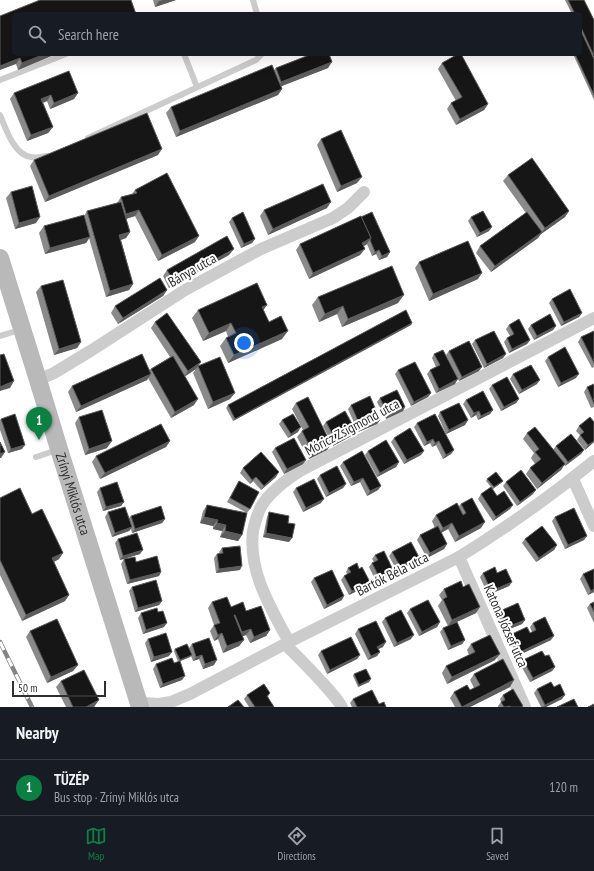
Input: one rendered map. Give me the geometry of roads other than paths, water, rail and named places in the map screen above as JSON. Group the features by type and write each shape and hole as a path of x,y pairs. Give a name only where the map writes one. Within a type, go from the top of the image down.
{"main road":[{"name":"Zrínyi Miklós utca","path":"0,258 139,704"}],"street":[{"name":"Bánya utca","path":"38,380 54,373 92,350 185,290 261,249 333,218 348,208 364,192"},
{"name":"Móricz Zsigmond utca","path":"342,707 324,684 287,643 257,576 253,558 252,538 254,523 262,504 282,483 300,471 594,318"},
{"name":"Bartók Béla utca","path":"139,704 160,704 171,702 190,694 287,643 459,558 538,505 594,461"},
{"path":"573,479 594,526"},
{"name":"Katona József utca","path":"459,558 525,707"},
{"path":"180,707 190,694"}],"lane":[{"path":"253,0 256,12"},
{"path":"0,80 61,56"},
{"path":"185,56 197,87"},
{"path":"78,142 256,60 260,56"},
{"path":"0,115 14,145 21,153 30,158 51,155"},
{"path":"0,336 22,329"},
{"path":"36,457 59,449"}],"railway":[{"path":"0,642 32,707"}],"place":[{"name":"TÜZÉP","path":"39,440"}]}
